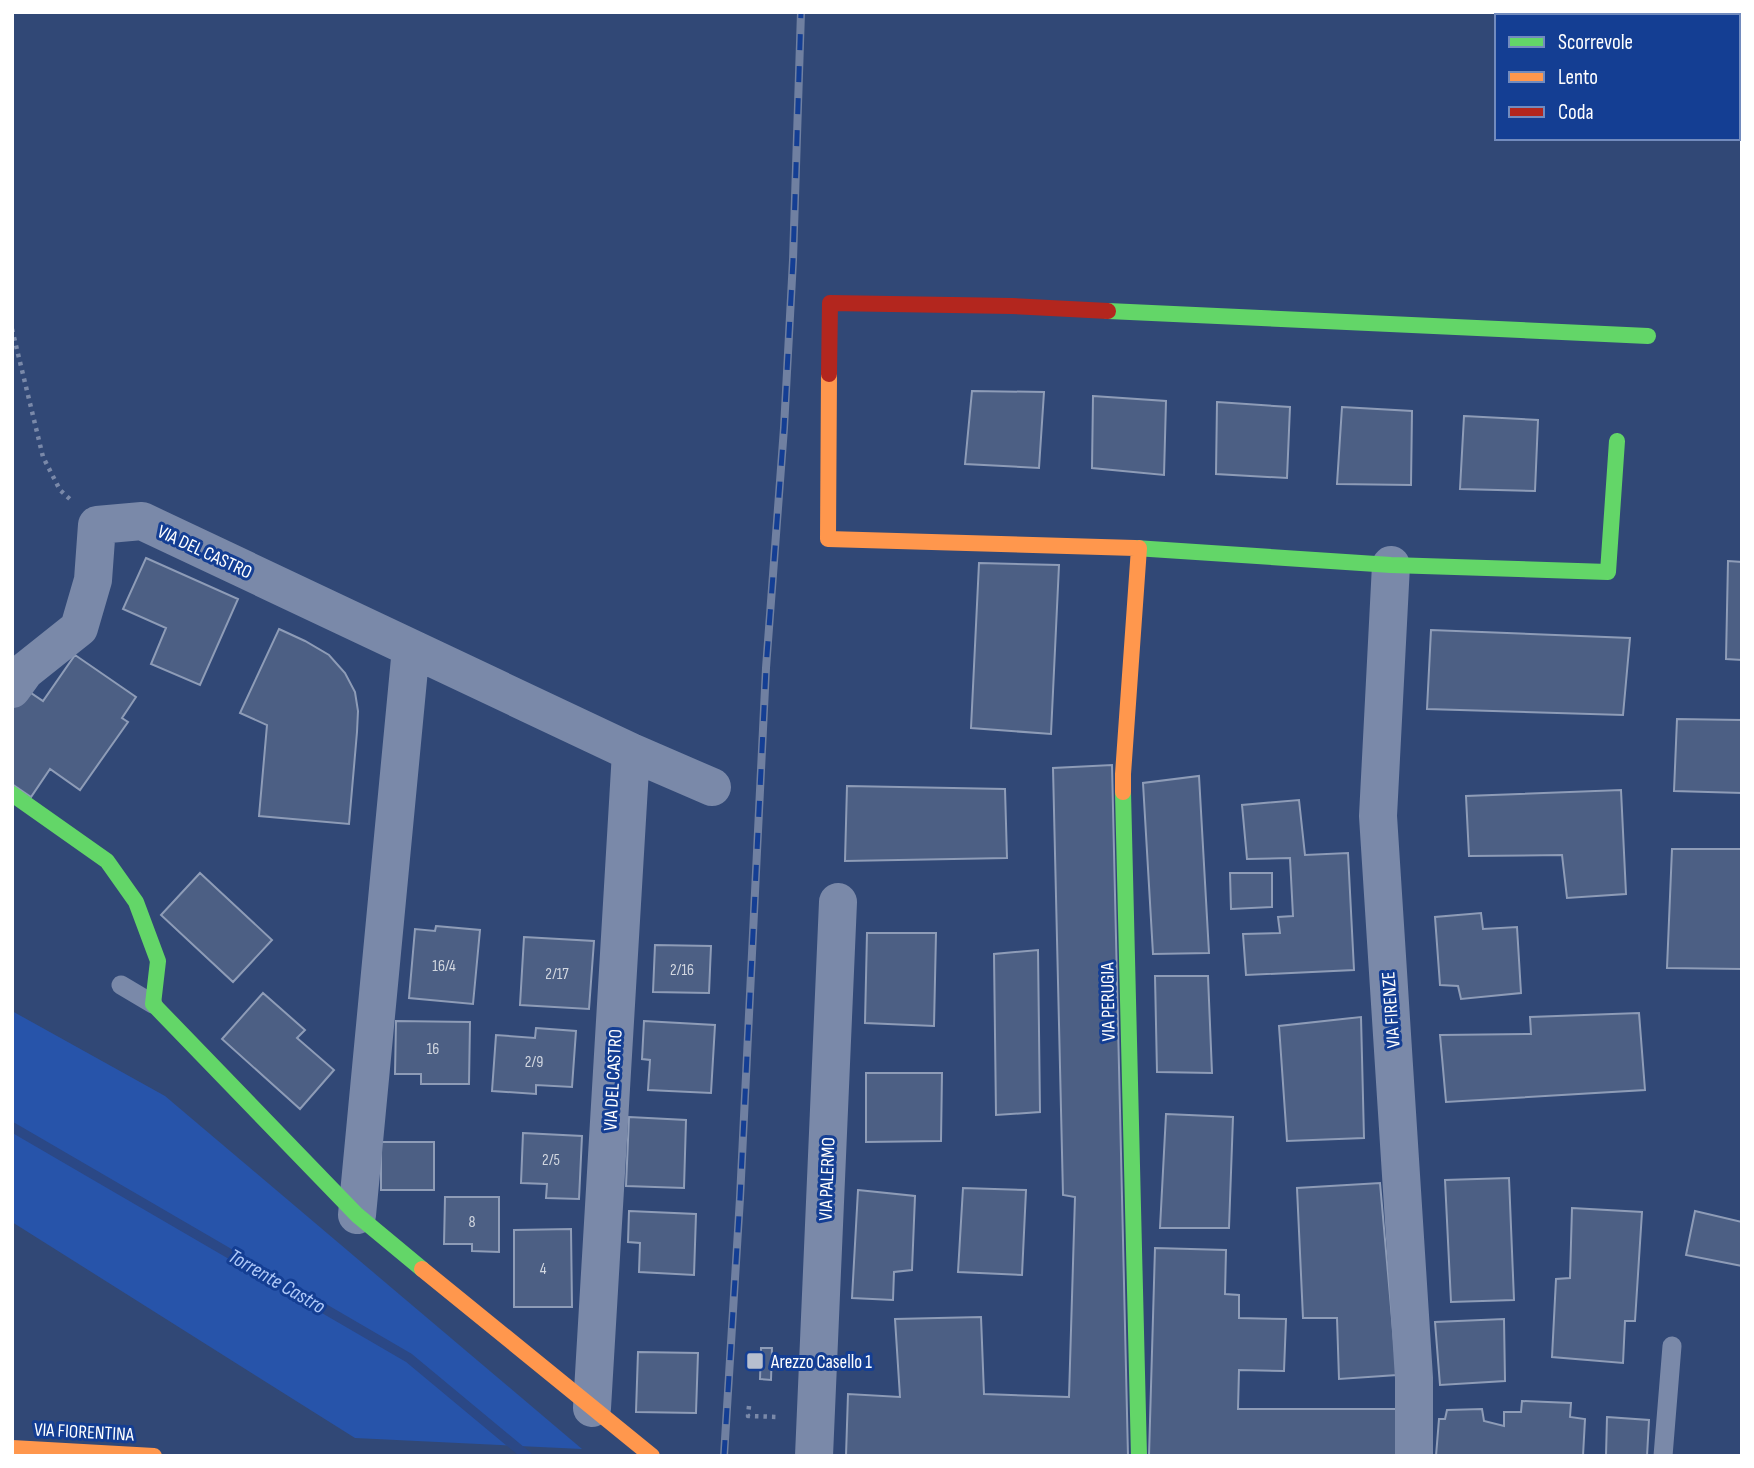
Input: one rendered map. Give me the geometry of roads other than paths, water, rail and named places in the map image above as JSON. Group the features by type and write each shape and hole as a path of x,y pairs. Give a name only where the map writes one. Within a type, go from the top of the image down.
{"street":[{"path":"1617,441 1608,572 1391,565 1139,548 828,539 830,303 1012,306 1648,336"},
{"name":"VIA DEL CASTRO","path":"12,689 25,671 79,628 93,580 97,525 142,521 631,752 712,787"},
{"name":"VIA PERUGIA","path":"1139,548 1123,774 1139,1456"},
{"name":"VIA FIRENZE","path":"1391,565 1378,816 1414,1378 1414,1456"},
{"path":"357,1216 411,648"},
{"name":"VIA DEL CASTRO","path":"592,1408 631,752"},
{"path":"12,794 107,861 136,902 158,961 153,1004 357,1216 652,1456"},
{"name":"VIA PALERMO","path":"814,1456 838,902"},
{"name":"VIA FIORENTINA","path":"12,1448 153,1456"}],"lane":[{"path":"121,985 153,1004"},
{"path":"1663,1456 1672,1346"}],"waterway":[{"name":"Torrente Castro","path":"12,1127 409,1358 527,1456"}],"railway":[{"path":"724,1456 740,1198 766,668 784,428 793,260 801,12"}],"place":[{"name":"Arezzo Casello 1","path":"755,1361"}]}
